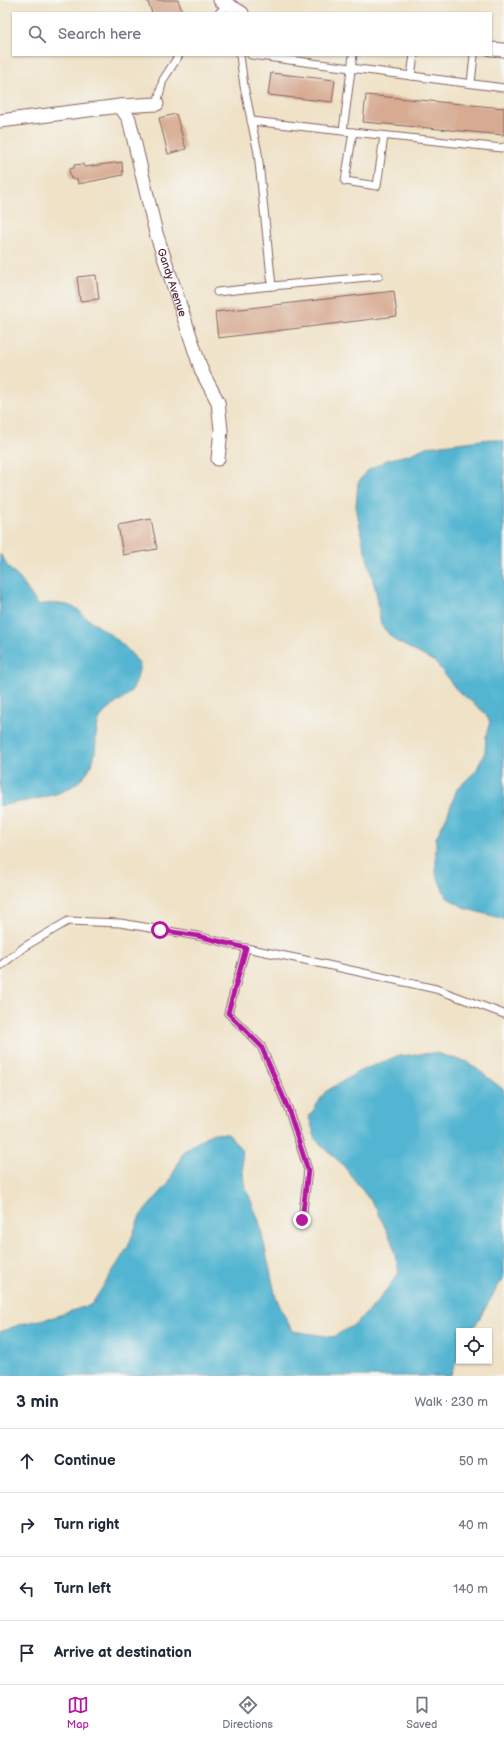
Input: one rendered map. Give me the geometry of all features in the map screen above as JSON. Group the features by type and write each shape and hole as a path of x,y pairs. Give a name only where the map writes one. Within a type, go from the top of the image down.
{"street":[{"path":"492,49 504,50"},
{"path":"0,121 120,106 157,104"},
{"name":"Gandy Avenue","path":"120,106 129,119 156,233 202,372 218,402 221,430 218,459"}],"lane":[{"path":"157,104 163,80 178,56"},
{"path":"240,56 264,196 272,286"},
{"path":"258,56 504,88"},
{"path":"343,131 353,56"},
{"path":"411,76 414,56"},
{"path":"471,83 474,56"},
{"path":"252,121 384,136 504,147"},
{"path":"353,132 345,181 377,186 384,136"},
{"path":"217,292 379,276"},
{"path":"0,966 24,947 68,921 120,923 198,936 246,948 436,989 504,1014"},
{"path":"246,948 228,1013 261,1046 288,1108 308,1170 302,1220"}],"water":[{"path":"490,439 504,441 504,919 467,909 446,897 436,873 436,838 447,816 457,789 476,771 485,752 486,736 490,722 484,712 456,689 435,662 394,640 381,625 376,591 363,543 356,506 358,483 367,471 387,460 411,454 426,447"},
{"path":"0,554 8,567 20,579 38,605 52,603 61,604 79,610 84,616 128,649 140,665 136,682 131,691 101,717 97,731 95,753 90,768 81,779 70,788 57,793 0,806"},
{"path":"435,1053 468,1062 504,1090 504,1276 474,1328 456,1328 456,1363 450,1376 0,1376 0,1332 21,1324 54,1317 92,1304 128,1247 140,1216 168,1184 184,1151 211,1133 228,1134 241,1149 244,1183 259,1221 276,1298 292,1331 333,1337 356,1324 378,1301 399,1273 392,1242 376,1208 343,1165 316,1140 309,1117 325,1092 358,1072 397,1056"}],"building":[{"path":"147,0 178,0 183,12 152,12"},
{"path":"271,73 335,80 332,102 268,95"},
{"path":"366,95 504,108 504,135 363,122"},
{"path":"176,114 186,149 168,154 159,118"},
{"path":"122,162 123,175 78,184 77,179 71,179 69,169 74,168 74,165 83,164 84,167"},
{"path":"96,275 99,299 80,301 77,277"},
{"path":"394,291 397,316 218,338 215,312"},
{"path":"151,519 157,549 123,555 118,525"}],"route":[{"path":"160,930 198,936 246,948 228,1013 261,1046 288,1108 308,1170 302,1220"}]}
